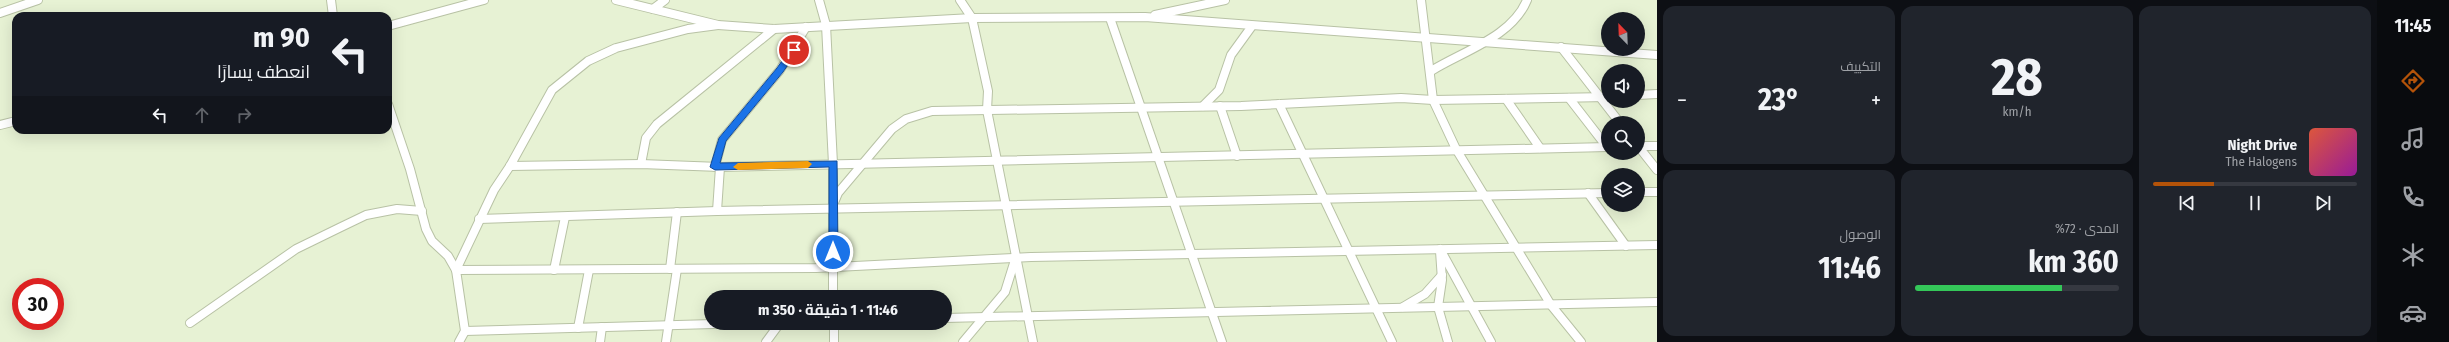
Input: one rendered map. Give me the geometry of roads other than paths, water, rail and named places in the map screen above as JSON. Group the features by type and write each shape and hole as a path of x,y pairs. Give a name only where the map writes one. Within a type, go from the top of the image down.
{"street":[{"path":"0,13 38,0"},
{"path":"331,0 332,12"},
{"path":"392,25 484,0"},
{"path":"616,0 718,25 774,29 972,18 1145,17 1657,55"},
{"path":"653,9 665,0"},
{"path":"819,0 826,25 833,164 834,290"},
{"path":"960,0 972,18 988,91 987,110 1033,342"},
{"path":"1145,17 1225,0"},
{"path":"1421,0 1424,38 1431,71 1433,100 1456,149 1484,196 1551,305 1581,342"},
{"path":"1431,71 1455,56 1485,42 1514,21 1523,11 1527,0"},
{"path":"1110,18 1222,342"},
{"path":"456,270 494,190 510,166 552,90 588,61 616,48 688,29 718,25"},
{"path":"1203,106 1217,94 1223,84 1229,58 1252,26"},
{"path":"717,211 717,167 722,140 780,70 806,27"},
{"path":"641,164 646,138 657,124 774,29"},
{"path":"1561,47 1614,116"},
{"path":"1645,95 1657,94"},
{"path":"833,207 838,193 892,129 906,119 932,111 1220,106 1401,98 1433,100 1598,97"},
{"path":"1569,98 1601,139"},
{"path":"1506,99 1540,148"},
{"path":"1278,104 1392,342"},
{"path":"1220,106 1237,156"},
{"path":"392,116 432,241 448,256 456,270 465,331 459,342"},
{"path":"0,125 12,122"},
{"path":"1645,146 1657,146"},
{"path":"510,166 641,164 717,167 997,160 1303,155 1456,149 1601,147"},
{"path":"1645,155 1657,170"},
{"path":"1645,192 1657,192"},
{"path":"1588,193 1626,246"},
{"path":"479,220 833,207 1174,202 1601,193"},
{"path":"190,323 296,249 339,228 366,216 397,209 422,211"},
{"path":"666,342 674,269 677,212"},
{"path":"554,270 565,217"},
{"path":"456,270 833,267 1016,258 1348,250 1657,245"},
{"path":"1440,249 1442,275 1438,307 1448,342"},
{"path":"1440,249 1491,342"},
{"path":"963,342 1005,292 1016,258"},
{"path":"578,328 589,270"},
{"path":"1402,308 1425,294 1442,275"},
{"path":"952,318 1657,302"},
{"path":"465,331 704,324"},
{"path":"600,342 602,327"},
{"path":"766,342 775,330"},
{"path":"834,330 834,342"}]}
